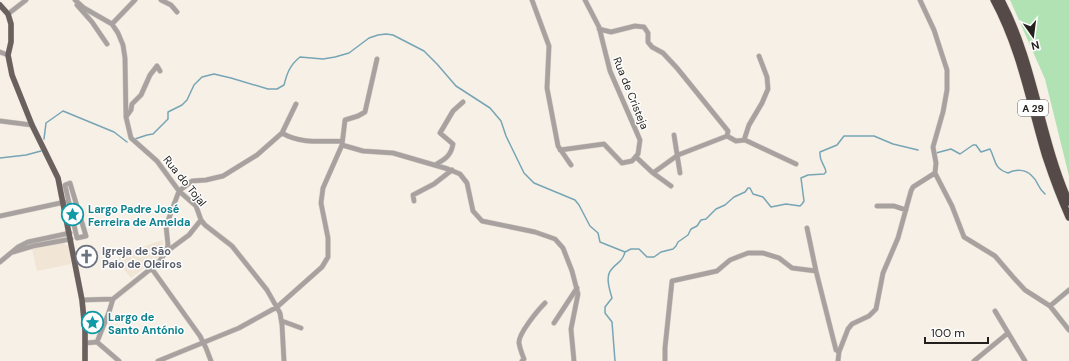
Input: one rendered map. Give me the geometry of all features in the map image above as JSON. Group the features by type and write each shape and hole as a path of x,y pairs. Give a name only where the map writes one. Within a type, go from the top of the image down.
{"highway":[{"name":"A 29","path":"994,0 1009,30 1018,55 1046,156 1058,192 1069,217"},
{"name":"A 29","path":"1001,0 1024,53 1051,154 1069,202"}],"main road":[{"path":"0,5 8,14 11,24 12,37 8,55 12,75 32,125 58,178 66,202 70,236 82,300 86,343 85,361"}],"street":[{"path":"8,14 26,0"},
{"path":"74,0 84,8 112,24 135,0"},
{"path":"74,0 92,22 107,44"},
{"path":"161,0 171,5 177,12"},
{"path":"532,0 549,46 547,88 558,146 571,166"},
{"name":"Rua de Cristeja","path":"585,0 599,30 610,71 640,140 638,154 636,157"},
{"path":"920,0 934,30 947,70 947,90 944,112 933,147 936,163 935,173 952,206 964,237 995,256 1025,290 1050,306 1069,330"},
{"name":"Rua do Tojal","path":"112,24 123,45 125,58 126,117 129,132 133,141 148,151 179,191 196,206 201,220 205,225 232,246 263,285 280,312 284,361"},
{"path":"599,30 611,32 635,26 644,27 648,33 648,42 652,47 663,53 677,68 728,131 727,136"},
{"path":"0,52 8,55"},
{"path":"744,140 749,125 762,103 768,89 767,77 759,56"},
{"path":"158,361 239,328 278,307 322,267 328,257 328,238 321,203 322,188 342,143 345,120 365,112 377,60"},
{"path":"126,117 131,110 132,104 142,95 150,75 156,66 160,71"},
{"path":"435,165 448,158 451,152 452,144 440,133 453,111 463,102"},
{"path":"166,252 168,245 166,226 179,191 192,181 206,180 223,176 257,155 282,133 296,104"},
{"path":"0,121 32,125"},
{"path":"282,133 294,139 303,141 342,143 363,151 393,153 452,170 460,174 467,183 473,211 482,220 535,232 555,240 564,248 578,294 571,329 574,361"},
{"path":"674,135 680,173"},
{"path":"727,136 736,141 744,140 796,164"},
{"path":"652,173 677,156 727,136"},
{"path":"560,150 604,144 622,163 632,161 636,157 652,173 671,186"},
{"path":"414,201 413,194 434,184 452,170"},
{"path":"838,361 848,329 852,324 869,316 876,309 883,273 898,238 910,191 913,187 935,173"},
{"path":"70,183 86,236 77,238 72,216 66,202 65,185 70,183"},
{"path":"0,216 75,200"},
{"path":"877,206 894,206 906,210"},
{"path":"72,216 80,214"},
{"path":"82,300 112,299 158,263 166,252 189,235 201,220"},
{"path":"807,228 836,350 840,352"},
{"path":"0,262 18,247 28,242 70,236"},
{"path":"665,361 672,281 717,271 730,260 748,253 763,253 779,258 792,268 816,271"},
{"path":"152,268 203,342 211,361"},
{"path":"554,323 577,288"},
{"path":"1050,306 1069,290"},
{"path":"98,342 112,299"},
{"path":"523,360 519,342 520,338 531,320 545,303"},
{"path":"995,311 1025,361"},
{"path":"282,322 301,328"},
{"path":"974,361 1008,333"},
{"path":"86,343 98,342 119,361"}],"shaded area":[{"path":"163,240 161,254 157,259 146,269 144,268 131,278 118,262 120,254"},
{"path":"62,243 69,246 71,264 37,271 32,249"}],"green space":[{"path":"1010,0 1069,0 1069,176 1045,79"}],"waterway":[{"path":"135,139 153,134 168,119 168,112 182,105 187,100 194,85 202,77 214,74 268,89 277,89 284,85 289,70 300,57 323,59 335,57 349,53 369,38 378,35 393,35 424,51 456,86 490,108 501,121 506,136 524,173 534,183 575,200 590,226 598,233 600,242 625,252"},
{"path":"44,139 46,123 63,111 114,132 127,142"},
{"path":"625,252 631,249 639,249 647,257 654,257 661,252 673,249 678,242 688,235 691,229 697,226 701,220 706,219 716,209 725,205 734,197 745,192 748,188 750,188 753,194 763,197 771,207 786,204 800,206 804,201 801,178 808,175 824,174 826,172 820,158 820,152 837,145 844,136 874,136 893,144 918,150"},
{"path":"936,153 951,149 960,154 973,145 976,145 981,152 990,149 997,166 1000,169 1008,173 1017,170 1027,172 1036,180 1040,189 1045,194"},
{"path":"0,158 26,155 41,151"},
{"path":"615,361 612,322 605,313 605,307 612,298 608,284 609,273 621,260 625,252"}],"place":[{"name":"Largo Padre José Ferreira de Ameida","path":"73,215"},
{"name":"Igreja de São Paio de Oleiros","path":"86,257"},
{"name":"Largo de Santo António","path":"93,323"}]}
